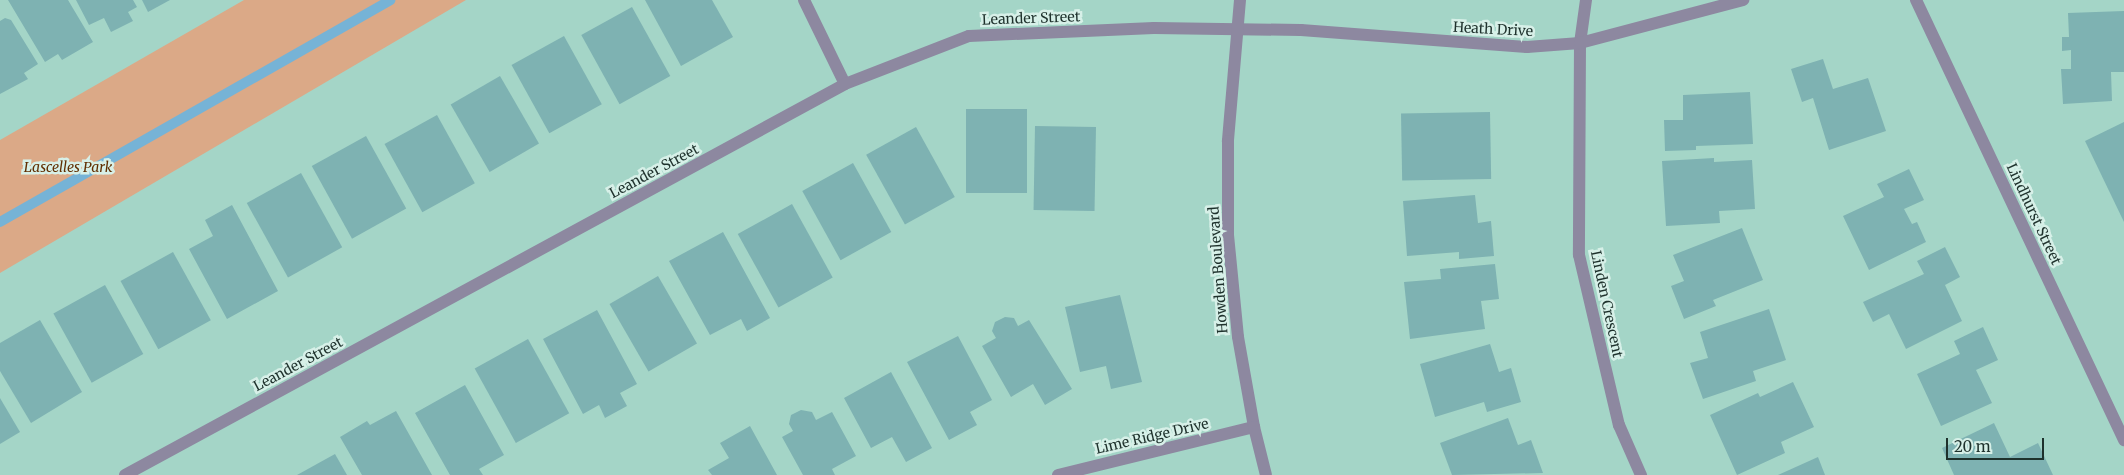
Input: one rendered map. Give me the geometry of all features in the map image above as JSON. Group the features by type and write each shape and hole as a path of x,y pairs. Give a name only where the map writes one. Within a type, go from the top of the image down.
{"street":[{"path":"804,0 845,84"},
{"name":"Howden Boulevard","path":"1240,0 1236,29 1228,141 1228,235 1238,338 1254,427 1266,475"},
{"name":"Linden Crescent","path":"1586,0 1580,42 1580,255 1618,425 1642,475"},
{"name":"Heath Drive","path":"1236,29 1301,30 1527,48 1580,42 1743,0"},
{"name":"Lindhurst Street","path":"1916,0 2124,440"},
{"name":"Leander Street","path":"125,475 845,84 968,36 1154,28 1236,29"},
{"name":"Lime Ridge Drive","path":"1058,475 1254,427"}],"green space":[{"name":"Lascelles Park","path":"244,0 466,0 0,273 0,140"}],"building":[{"path":"8,0 68,0 93,42 62,60 58,54 45,62"},
{"path":"76,0 133,0 137,7 128,12 133,21 111,32 104,18 89,25"},
{"path":"142,0 170,0 148,12"},
{"path":"645,0 712,0 733,37 681,66"},
{"path":"632,7 670,76 620,104 581,35"},
{"path":"2124,11 2124,72 2111,72 2112,101 2063,104 2061,69 2071,69 2071,50 2062,51 2062,37 2069,37 2068,13"},
{"path":"5,18 11,20 38,64 24,73 28,79 0,94 0,21"},
{"path":"564,36 602,104 549,133 512,65"},
{"path":"1823,59 1833,89 1868,78 1886,131 1829,150 1813,98 1802,102 1791,69"},
{"path":"500,76 539,144 490,172 451,104"},
{"path":"1750,92 1753,144 1696,146 1696,150 1665,151 1664,120 1683,120 1683,95"},
{"path":"966,109 1027,109 1027,193 966,193"},
{"path":"1490,112 1491,179 1402,181 1401,114"},
{"path":"437,115 475,183 422,212 385,144"},
{"path":"2124,122 2124,222 2085,141"},
{"path":"1035,126 1096,127 1095,211 1034,210"},
{"path":"916,127 955,197 905,225 866,155"},
{"path":"366,136 406,209 352,239 312,166"},
{"path":"1714,158 1714,162 1752,160 1755,209 1719,211 1720,223 1666,226 1662,161"},
{"path":"853,163 891,232 841,260 802,191"},
{"path":"1909,169 1924,200 1904,209 1912,224 1917,222 1926,242 1869,270 1843,216 1884,197 1877,184"},
{"path":"301,173 342,247 288,277 247,203"},
{"path":"1475,195 1478,223 1491,221 1494,256 1459,259 1459,252 1407,256 1403,201"},
{"path":"792,204 833,277 778,308 738,234"},
{"path":"232,205 278,291 227,319 189,249 213,236 205,220"},
{"path":"1742,228 1763,280 1713,300 1716,306 1684,319 1671,286 1684,281 1673,255"},
{"path":"723,232 770,318 747,331 741,319 710,335 669,261"},
{"path":"1945,247 1960,277 1945,285 1962,321 1906,349 1889,314 1873,322 1863,302 1924,274 1917,261"},
{"path":"173,252 211,320 158,349 121,281"},
{"path":"1495,264 1499,299 1481,301 1485,329 1410,339 1404,282 1441,279 1440,269"},
{"path":"658,276 697,344 649,372 610,304"},
{"path":"105,285 143,354 92,383 53,314"},
{"path":"1120,295 1142,382 1111,389 1106,366 1080,372 1065,307"},
{"path":"1769,309 1786,360 1753,371 1756,381 1703,399 1690,363 1708,358 1700,332"},
{"path":"597,310 637,384 620,393 627,406 605,418 599,405 583,414 543,339"},
{"path":"1005,317 1014,318 1018,326 1029,320 1072,389 1045,405 1033,384 1011,397 982,346 996,338 992,331 995,322"},
{"path":"40,320 82,392 31,423 0,371 0,343"},
{"path":"1983,327 1998,360 1976,370 1992,403 1941,426 1917,374 1960,354 1954,341"},
{"path":"958,336 992,400 970,412 977,425 949,440 907,362"},
{"path":"528,339 569,413 516,443 475,369"},
{"path":"1490,344 1499,372 1511,368 1521,402 1487,412 1484,402 1435,417 1420,364"},
{"path":"891,372 932,448 906,462 892,437 871,448 844,398"},
{"path":"1793,382 1814,427 1781,442 1785,453 1737,475 1710,415 1758,393 1760,397"},
{"path":"465,385 504,455 479,469 483,475 450,475 415,413"},
{"path":"0,398 20,432 0,444"},
{"path":"801,410 812,412 816,420 832,412 856,456 832,469 835,475 803,475 782,437 793,431 789,424 791,415"},
{"path":"396,411 432,475 362,475 340,437 367,421 370,425"},
{"path":"1508,418 1518,445 1531,440 1543,473 1452,475 1440,443"},
{"path":"1994,423 2010,457 2038,443 2053,475 1954,475 1942,448"},
{"path":"750,426 777,475 712,475 708,470 729,458 720,443"},
{"path":"335,454 347,475 297,475"},
{"path":"1818,457 1825,475 1778,475"}],"waterway":[{"path":"0,222 390,0"}]}
